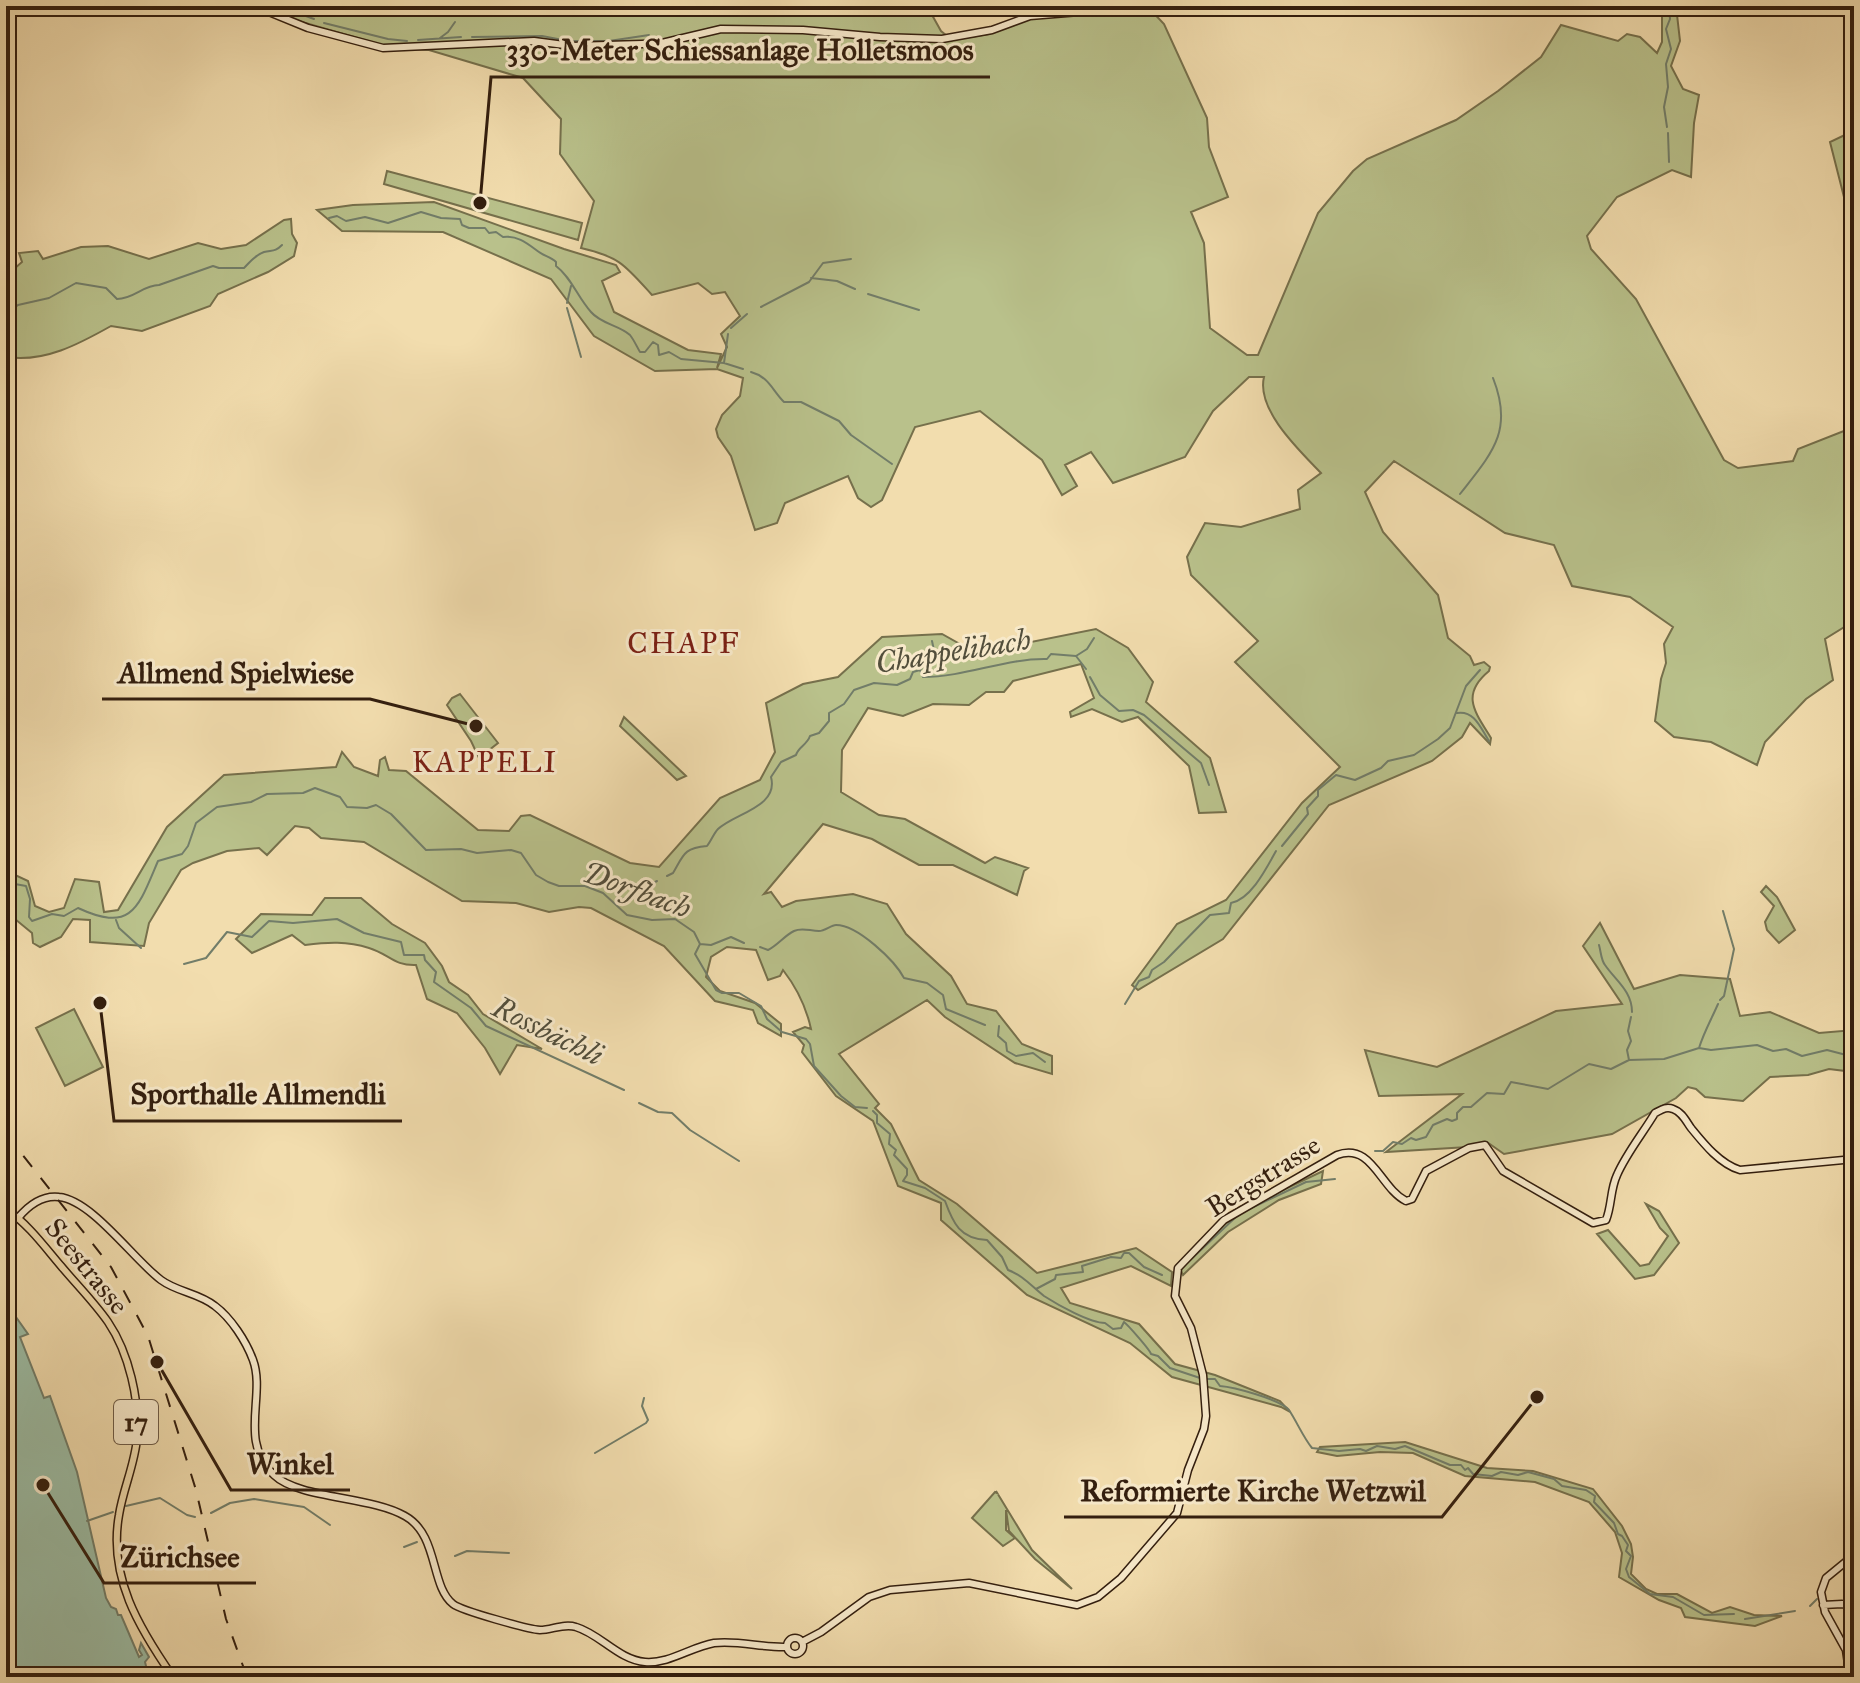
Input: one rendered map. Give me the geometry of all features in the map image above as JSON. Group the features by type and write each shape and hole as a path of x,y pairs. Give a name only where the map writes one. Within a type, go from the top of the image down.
{"main road":[{"name":"Seestrasse","path":"6,1209 18,1218 108,1322 126,1360 135,1405 137,1439 119,1515 119,1570 137,1621 173,1677"}],"street":[{"path":"254,6 308,28 383,48 534,41 572,46 662,43 709,31 731,29 803,30 942,39 967,36 1030,16 1079,12 1100,6"},
{"name":"Bergstrasse","path":"787,1647 793,1639 802,1642 869,1597 890,1590 969,1583 1071,1605 1098,1597 1135,1566 1177,1513 1206,1416 1203,1375 1194,1336 1175,1296 1178,1268 1224,1220 1342,1153 1352,1152 1363,1156 1397,1196 1406,1201 1412,1199 1426,1171 1462,1151 1479,1144 1485,1145 1503,1171 1593,1223 1606,1220 1617,1174 1655,1113 1664,1108 1671,1108 1682,1115 1717,1156 1740,1170 1854,1159"},
{"name":"Bergstrasse","path":"18,1218 37,1201 57,1196 66,1198 103,1224 162,1281 213,1304 243,1340 253,1360 257,1384 254,1431 265,1466 275,1477 290,1485 374,1504 405,1515 422,1533 444,1592 459,1607 539,1630 574,1626 639,1662 660,1661 716,1643 787,1647"},
{"path":"1850,1677 1846,1650 1823,1605 1821,1592 1826,1578 1854,1555"},
{"path":"1823,1605 1854,1607"},
{"name":"Bergstrasse","path":"787,1647 791,1654 796,1654 802,1650 802,1642"}],"shaded area":[{"path":"261,6 927,6 941,31 952,40 989,34 1023,20 1102,6 1147,6 1164,24 1207,118 1209,147 1228,197 1191,212 1204,243 1210,328 1247,355 1258,355 1318,213 1367,159 1456,120 1498,91 1541,57 1561,25 1618,41 1627,34 1640,37 1657,53 1662,42 1662,6 1676,6 1680,41 1671,66 1683,89 1699,95 1691,177 1672,170 1617,197 1587,236 1591,249 1636,299 1724,460 1738,468 1793,461 1798,449 1854,427 1854,621 1825,639 1833,680 1806,699 1765,742 1757,765 1711,742 1674,737 1655,721 1666,663 1664,644 1673,627 1630,597 1572,586 1554,545 1505,533 1394,461 1365,492 1383,532 1438,595 1448,638 1470,656 1474,665 1484,662 1490,667 1475,688 1473,704 1491,738 1490,744 1470,723 1462,737 1432,761 1329,805 1223,939 1138,990 1132,985 1177,924 1226,900 1302,803 1340,767 1235,662 1258,641 1191,575 1187,557 1205,523 1241,527 1300,509 1298,490 1321,473 1273,416 1263,390 1264,377 1249,377 1213,411 1185,457 1113,483 1091,452 1065,465 1077,486 1062,495 1042,460 980,411 915,427 882,500 871,507 858,498 848,476 785,503 777,523 755,530 731,456 716,429 722,415 740,396 743,378 717,369 655,371 594,336 551,279 443,232 342,231 317,210 353,205 434,202 616,265 620,272 602,281 614,312 688,350 721,354 717,368 727,347 721,334 740,316 725,292 712,294 698,283 652,295 621,264 605,255 581,248 594,201 560,154 561,119 523,78 429,50 392,48 295,20"},
{"path":"1854,71 1854,221 1846,205 1830,142 1849,133 1851,72"},
{"path":"387,171 582,223 578,240 384,184"},
{"path":"291,219 292,234 297,243 294,256 268,272 218,294 210,306 142,331 111,326 47,355 6,357 6,276 22,262 19,253 38,251 43,259 81,247 108,246 149,259 198,243 221,249 246,245 284,220"},
{"path":"1096,629 1128,648 1153,682 1146,702 1210,758 1226,812 1199,813 1189,766 1138,717 1122,722 1092,709 1071,717 1070,712 1094,698 1081,664 1013,681 1004,692 986,692 969,705 933,704 903,716 868,708 842,750 841,792 879,815 905,819 985,863 995,857 1028,868 1024,871 1017,895 953,865 919,865 872,839 823,824 764,894 771,892 782,907 796,901 853,894 887,904 906,934 951,976 967,1004 996,1011 1022,1044 1052,1056 1052,1074 1015,1063 945,1017 927,1000 839,1054 879,1104 875,1108 891,1124 919,1180 957,1204 1037,1273 1136,1248 1172,1272 1171,1286 1131,1266 1061,1288 1070,1303 1139,1324 1175,1364 1215,1375 1280,1401 1290,1412 1172,1377 1130,1343 1027,1295 941,1220 941,1203 898,1186 873,1121 836,1096 802,1052 804,1045 793,1032 805,1027 811,1029 804,1005 793,984 783,970 780,976 768,980 756,950 727,947 711,957 706,977 720,991 755,1003 781,1024 781,1036 758,1023 753,1010 715,1001 664,946 591,908 549,912 516,903 462,901 364,842 321,838 309,828 295,826 267,855 259,848 227,851 181,870 149,923 144,946 90,942 90,920 73,919 61,937 40,947 33,943 32,933 15,919 6,927 6,874 11,873 28,881 35,906 49,912 64,908 75,879 99,882 104,912 118,910 167,827 224,775 336,767 342,752 354,767 378,776 380,760 385,757 389,770 406,771 478,830 509,831 521,816 530,815 630,863 659,867 720,798 760,780 775,752 766,703 803,684 838,677 882,637 942,634 976,653"},
{"path":"460,694 498,743 479,758 447,705"},
{"path":"624,717 686,776 677,780 620,726"},
{"path":"1766,886 1777,897 1795,930 1779,943 1767,930 1765,922 1774,906 1761,892"},
{"path":"325,898 361,898 392,924 425,943 442,966 449,982 468,995 483,1014 542,1049 517,1045 500,1074 485,1048 457,1013 427,999 416,965 402,964 376,950 353,944 305,945 292,935 252,953 236,939 261,914 312,915"},
{"path":"1600,923 1634,989 1680,975 1730,979 1740,1016 1770,1012 1819,1033 1854,1030 1854,1072 1829,1069 1808,1075 1770,1077 1743,1101 1705,1097 1688,1087 1676,1098 1612,1134 1504,1154 1487,1142 1468,1147 1386,1152 1462,1094 1379,1096 1365,1050 1437,1067 1556,1011 1622,1004 1583,946"},
{"path":"74,1009 103,1067 65,1086 36,1028"},
{"path":"1323,1171 1321,1184 1279,1200 1228,1232 1183,1275 1179,1267 1213,1230 1245,1208"},
{"path":"1646,1204 1659,1211 1679,1243 1654,1275 1635,1279 1597,1234 1608,1230 1640,1266 1649,1264 1668,1236"},
{"path":"6,1303 28,1334 20,1337 44,1398 50,1396 77,1472 106,1598 121,1615 139,1657 142,1655 139,1650 141,1643 149,1657 145,1662 148,1674 159,1677 6,1677"},
{"path":"1405,1442 1487,1468 1533,1471 1593,1489 1622,1526 1631,1544 1631,1574 1646,1589 1657,1594 1677,1594 1712,1613 1730,1607 1754,1615 1782,1616 1755,1626 1685,1617 1681,1608 1659,1600 1619,1577 1622,1553 1615,1532 1589,1502 1535,1482 1465,1476 1413,1453 1337,1456 1317,1452 1320,1447"},
{"path":"996,1491 1032,1550 1072,1589 1035,1559 1009,1531 1006,1510 1006,1530 1015,1538 1003,1546 972,1518"}],"waterway":[{"path":"279,6 314,19"},
{"path":"1667,127 1664,107 1668,87 1666,64 1671,49 1666,29 1670,19 1669,6"},
{"path":"440,38 455,22"},
{"path":"324,23 407,41"},
{"path":"472,37 542,36 568,41 609,41 649,35"},
{"path":"418,40 461,37"},
{"path":"1668,133 1669,162"},
{"path":"329,218 337,216 346,221 365,217 388,223 421,212 460,219 462,225 469,228 485,228 489,233 518,239 556,262 591,312 630,335 640,352 645,352 653,342 658,345 659,355 669,352 681,359 724,363 743,369"},
{"path":"6,314 18,305 49,298 76,283 106,288 117,299 123,298 213,266 244,268 258,255 282,245"},
{"path":"761,307 809,282 823,263 851,259"},
{"path":"811,278 837,281 855,289"},
{"path":"567,303 571,286"},
{"path":"868,294 919,310"},
{"path":"567,308 581,357"},
{"path":"731,328 747,314"},
{"path":"724,363 728,334"},
{"path":"751,372 766,381 784,402 801,402 839,421 851,435 892,464"},
{"path":"1460,494 1490,453 1500,427 1499,397 1493,378"},
{"path":"1076,656 1087,649 1094,638"},
{"path":"921,669 935,655 932,641"},
{"name":"Chappelibach","path":"667,876 673,873 686,853 707,846 725,823 762,802 768,796 772,787 771,777 781,762 796,755 810,736 819,733 829,721 829,713 844,704 854,690 874,683 897,685 920,670 923,677 939,676 1016,661 1047,659 1051,654 1076,656 1086,669"},
{"path":"1282,846 1308,814 1307,808 1318,796 1318,790 1336,775 1355,780 1381,768 1388,761 1414,755 1438,739 1450,728 1466,686 1480,670"},
{"name":"Chappelibach","path":"1090,677 1100,695 1119,711 1133,710 1144,715 1201,763 1209,785"},
{"path":"1457,713 1473,717 1489,741"},
{"name":"Dorfbach","path":"6,895 15,884 26,886 32,921 52,914 64,916 78,908 110,918 122,917 138,903 158,861 182,854 196,823 217,807 251,802 267,794 303,793 315,788 340,797 347,807 376,805 391,814 426,850 461,849 477,853 511,850 521,853 536,875 548,882 559,886 585,886 603,893 627,915 652,920 675,919 694,932 700,944 695,954 716,990 739,993 761,1006 767,1019 782,1032 806,1039 810,1044 814,1066 841,1096 855,1107 867,1108"},
{"path":"1125,1004 1139,981 1149,977 1152,970 1164,962 1210,915 1229,913 1231,903 1251,890 1276,851"},
{"name":"Chappelibach","path":"616,903 657,881"},
{"path":"1720,1000 1724,996 1734,949 1723,911"},
{"name":"Rossbächli","path":"184,964 206,958 227,932 252,937 269,921 293,923 337,919 364,933 401,942 404,955 424,955 436,972 434,982 471,1008 486,1026 624,1090"},
{"name":"Rossbächli","path":"116,920 119,928 141,948"},
{"path":"760,947 768,950 797,930 819,931 834,925 845,927 875,945 904,978 927,983 943,995 946,1009 985,1025"},
{"path":"700,944 711,945 731,937 744,943"},
{"path":"1599,945 1604,963 1629,998 1632,1012"},
{"path":"1699,1048 1718,1004"},
{"path":"1629,1060 1627,1050 1631,1041 1628,1031 1631,1017"},
{"path":"999,1026 998,1036 1006,1043 1007,1051 1016,1056 1033,1053 1045,1062"},
{"path":"1375,1151 1383,1151 1393,1142 1402,1144 1411,1138 1426,1137 1433,1125 1447,1119 1457,1119 1457,1113 1463,1107 1471,1107 1487,1093 1504,1094 1511,1082 1548,1089 1589,1064 1611,1069 1629,1060 1664,1059 1699,1048 1711,1050 1757,1045 1773,1051 1786,1049 1802,1056 1827,1050 1854,1057"},
{"path":"639,1103 658,1112 672,1113 690,1130 739,1161"},
{"path":"873,1111 877,1115 877,1123 890,1134 889,1144 896,1150 894,1155 907,1169 903,1181 925,1188 945,1201 959,1228 970,1237 987,1240 1002,1257 1008,1270 1044,1296 1083,1317 1105,1323 1113,1329 1121,1328 1124,1322 1151,1354 1158,1356 1170,1368 1200,1378"},
{"path":"1247,1210 1306,1182 1335,1179"},
{"path":"1187,1263 1238,1215"},
{"path":"1036,1289 1055,1279 1056,1275 1083,1272 1082,1266 1111,1257 1121,1258 1124,1253 1129,1253 1144,1267 1162,1275"},
{"path":"1206,1379 1215,1379 1220,1386 1256,1394 1284,1406 1312,1448 1366,1451 1377,1446 1395,1449 1405,1446 1450,1465 1461,1465 1473,1474 1492,1476 1501,1472 1518,1475 1528,1472 1554,1479 1562,1486 1586,1490 1595,1496 1594,1502 1614,1523 1618,1534 1628,1545 1626,1551 1631,1556 1626,1569 1629,1577 1650,1594 1673,1597 1704,1615 1734,1614"},
{"path":"595,1453 646,1423 648,1420 642,1406 644,1398"},
{"path":"126,1506 160,1498 195,1517"},
{"path":"211,1513 230,1503 254,1499 304,1507 330,1525"},
{"path":"87,1521 113,1512"},
{"path":"404,1547 417,1542"},
{"path":"455,1556 467,1551 509,1553"},
{"path":"1810,1606 1817,1599"},
{"path":"1745,1619 1795,1611"}],"railway":[{"path":"6,1134 111,1267 148,1336 196,1490 226,1619 247,1677"}],"place":[{"name":"330-Meter Schiessanlage Holletsmoos","path":"480,203"},
{"name":"Allmend Spielwiese","path":"476,726"},
{"name":"Sporthalle Allmendli","path":"100,1003"},
{"name":"Winkel","path":"157,1362"},
{"name":"Reformierte Kirche Wetzwil","path":"1537,1397"},
{"name":"Zürichsee","path":"43,1485"}],"district":[{"name":"CHAPF","path":"684,643"},
{"name":"KAPPELI","path":"485,762"}]}
